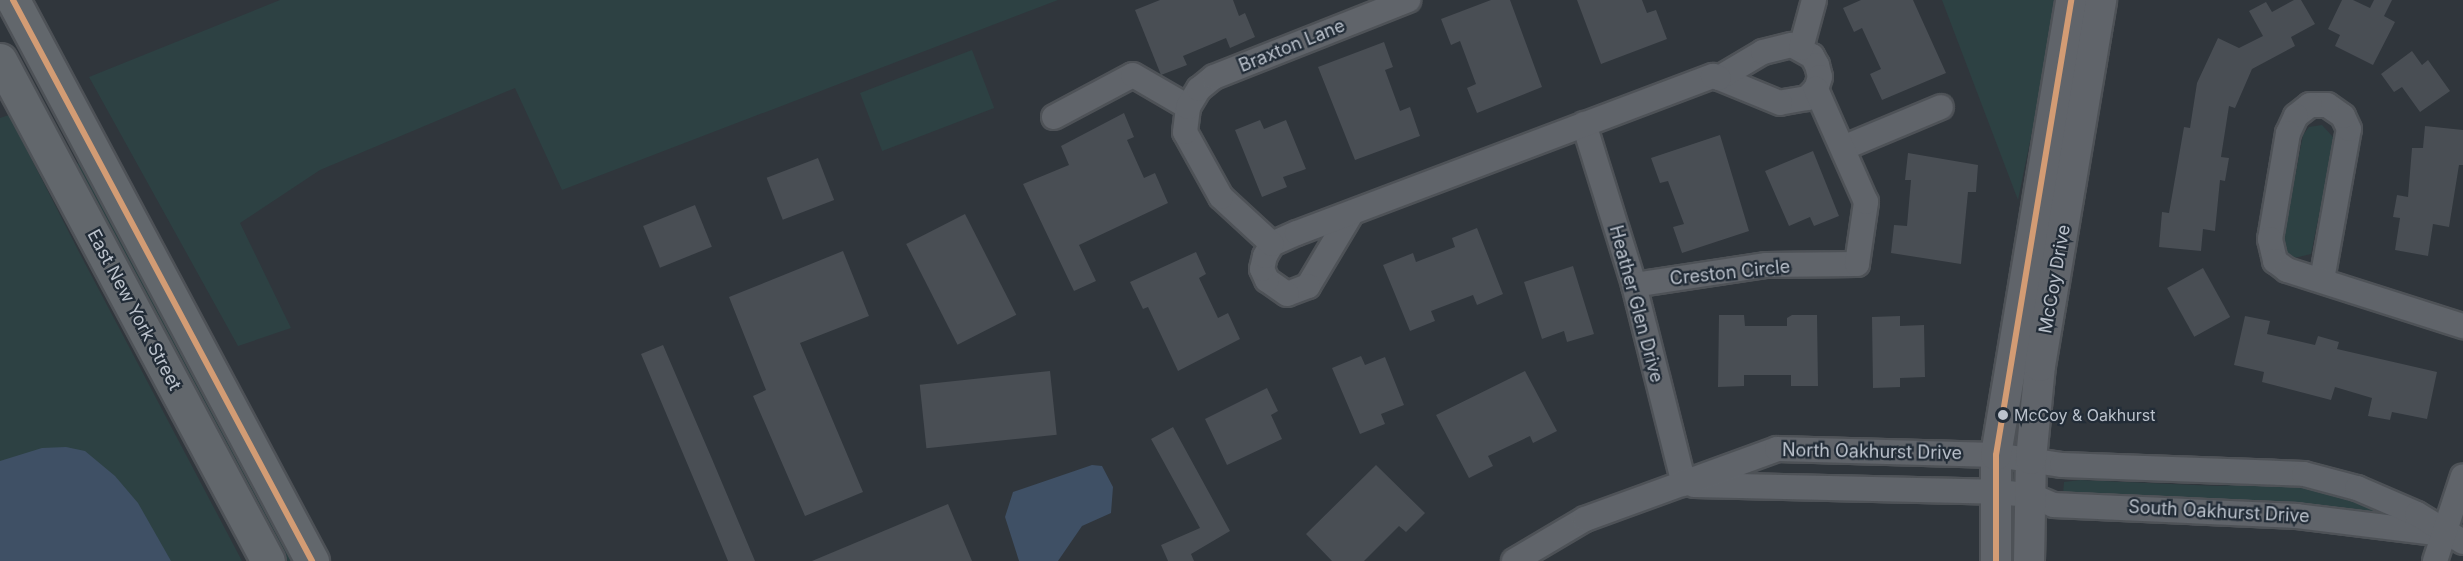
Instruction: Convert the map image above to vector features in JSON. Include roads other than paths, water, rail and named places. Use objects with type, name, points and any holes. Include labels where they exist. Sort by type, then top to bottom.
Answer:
[{"type":"main road","points":[[13,0],[312,561]]},
{"type":"main road","name":"East New York Street","points":[[0,60],[268,561]]},
{"type":"street","name":"Braxton Lane","points":[[1188,107],[1198,88],[1214,77],[1408,0]]},
{"type":"street","points":[[1801,48],[1814,0]]},
{"type":"street","name":"McCoy Drive","points":[[1996,561],[1996,455],[2055,113],[2071,0]]},
{"type":"street","name":"McCoy Drive","points":[[2029,561],[2031,459],[2040,366],[2101,0]]},
{"type":"street","points":[[1351,214],[1317,274],[1299,292],[1287,294],[1267,280],[1262,269],[1272,244],[1713,76],[1779,103],[1793,103],[1816,89],[1820,77],[1817,65],[1801,48],[1779,46],[1763,52],[1719,78]]},
{"type":"street","points":[[1054,117],[1133,75],[1188,107],[1185,132],[1221,197],[1272,244]]},
{"type":"street","name":"Creston Circle","points":[[1634,285],[1766,265],[1857,264],[1866,202],[1816,89]]},
{"type":"street","points":[[2322,280],[2349,129],[2343,116],[2327,105],[2310,105],[2296,116],[2288,133],[2270,238],[2272,255],[2279,266],[2463,326]]},
{"type":"street","points":[[1843,148],[1941,107]]},
{"type":"street","name":"Heather Glen Drive","points":[[1584,124],[1634,285],[1684,484]]},
{"type":"street","name":"North Oakhurst Drive","points":[[1514,561],[1585,519],[1777,449],[1996,455],[2031,459]]},
{"type":"street","points":[[2031,459],[2062,465],[2304,474],[2357,488],[2417,514],[2454,538]]},
{"type":"street","points":[[2435,561],[2454,538],[2463,476]]},
{"type":"street","name":"North Oakhurst Drive","points":[[1684,484],[1996,492]]},
{"type":"street","name":"South Oakhurst Drive","points":[[1996,492],[2030,495],[2053,505],[2297,516],[2454,538]]},
{"type":"water","points":[[66,447],[85,451],[115,476],[138,503],[171,561],[0,561],[0,461],[42,448]]},
{"type":"water","points":[[1092,465],[1102,466],[1113,487],[1111,513],[1082,526],[1058,561],[1019,561],[1005,517],[1013,492]]},
{"type":"place","name":"McCoy & Oakhurst","points":[[2003,415]]}]
